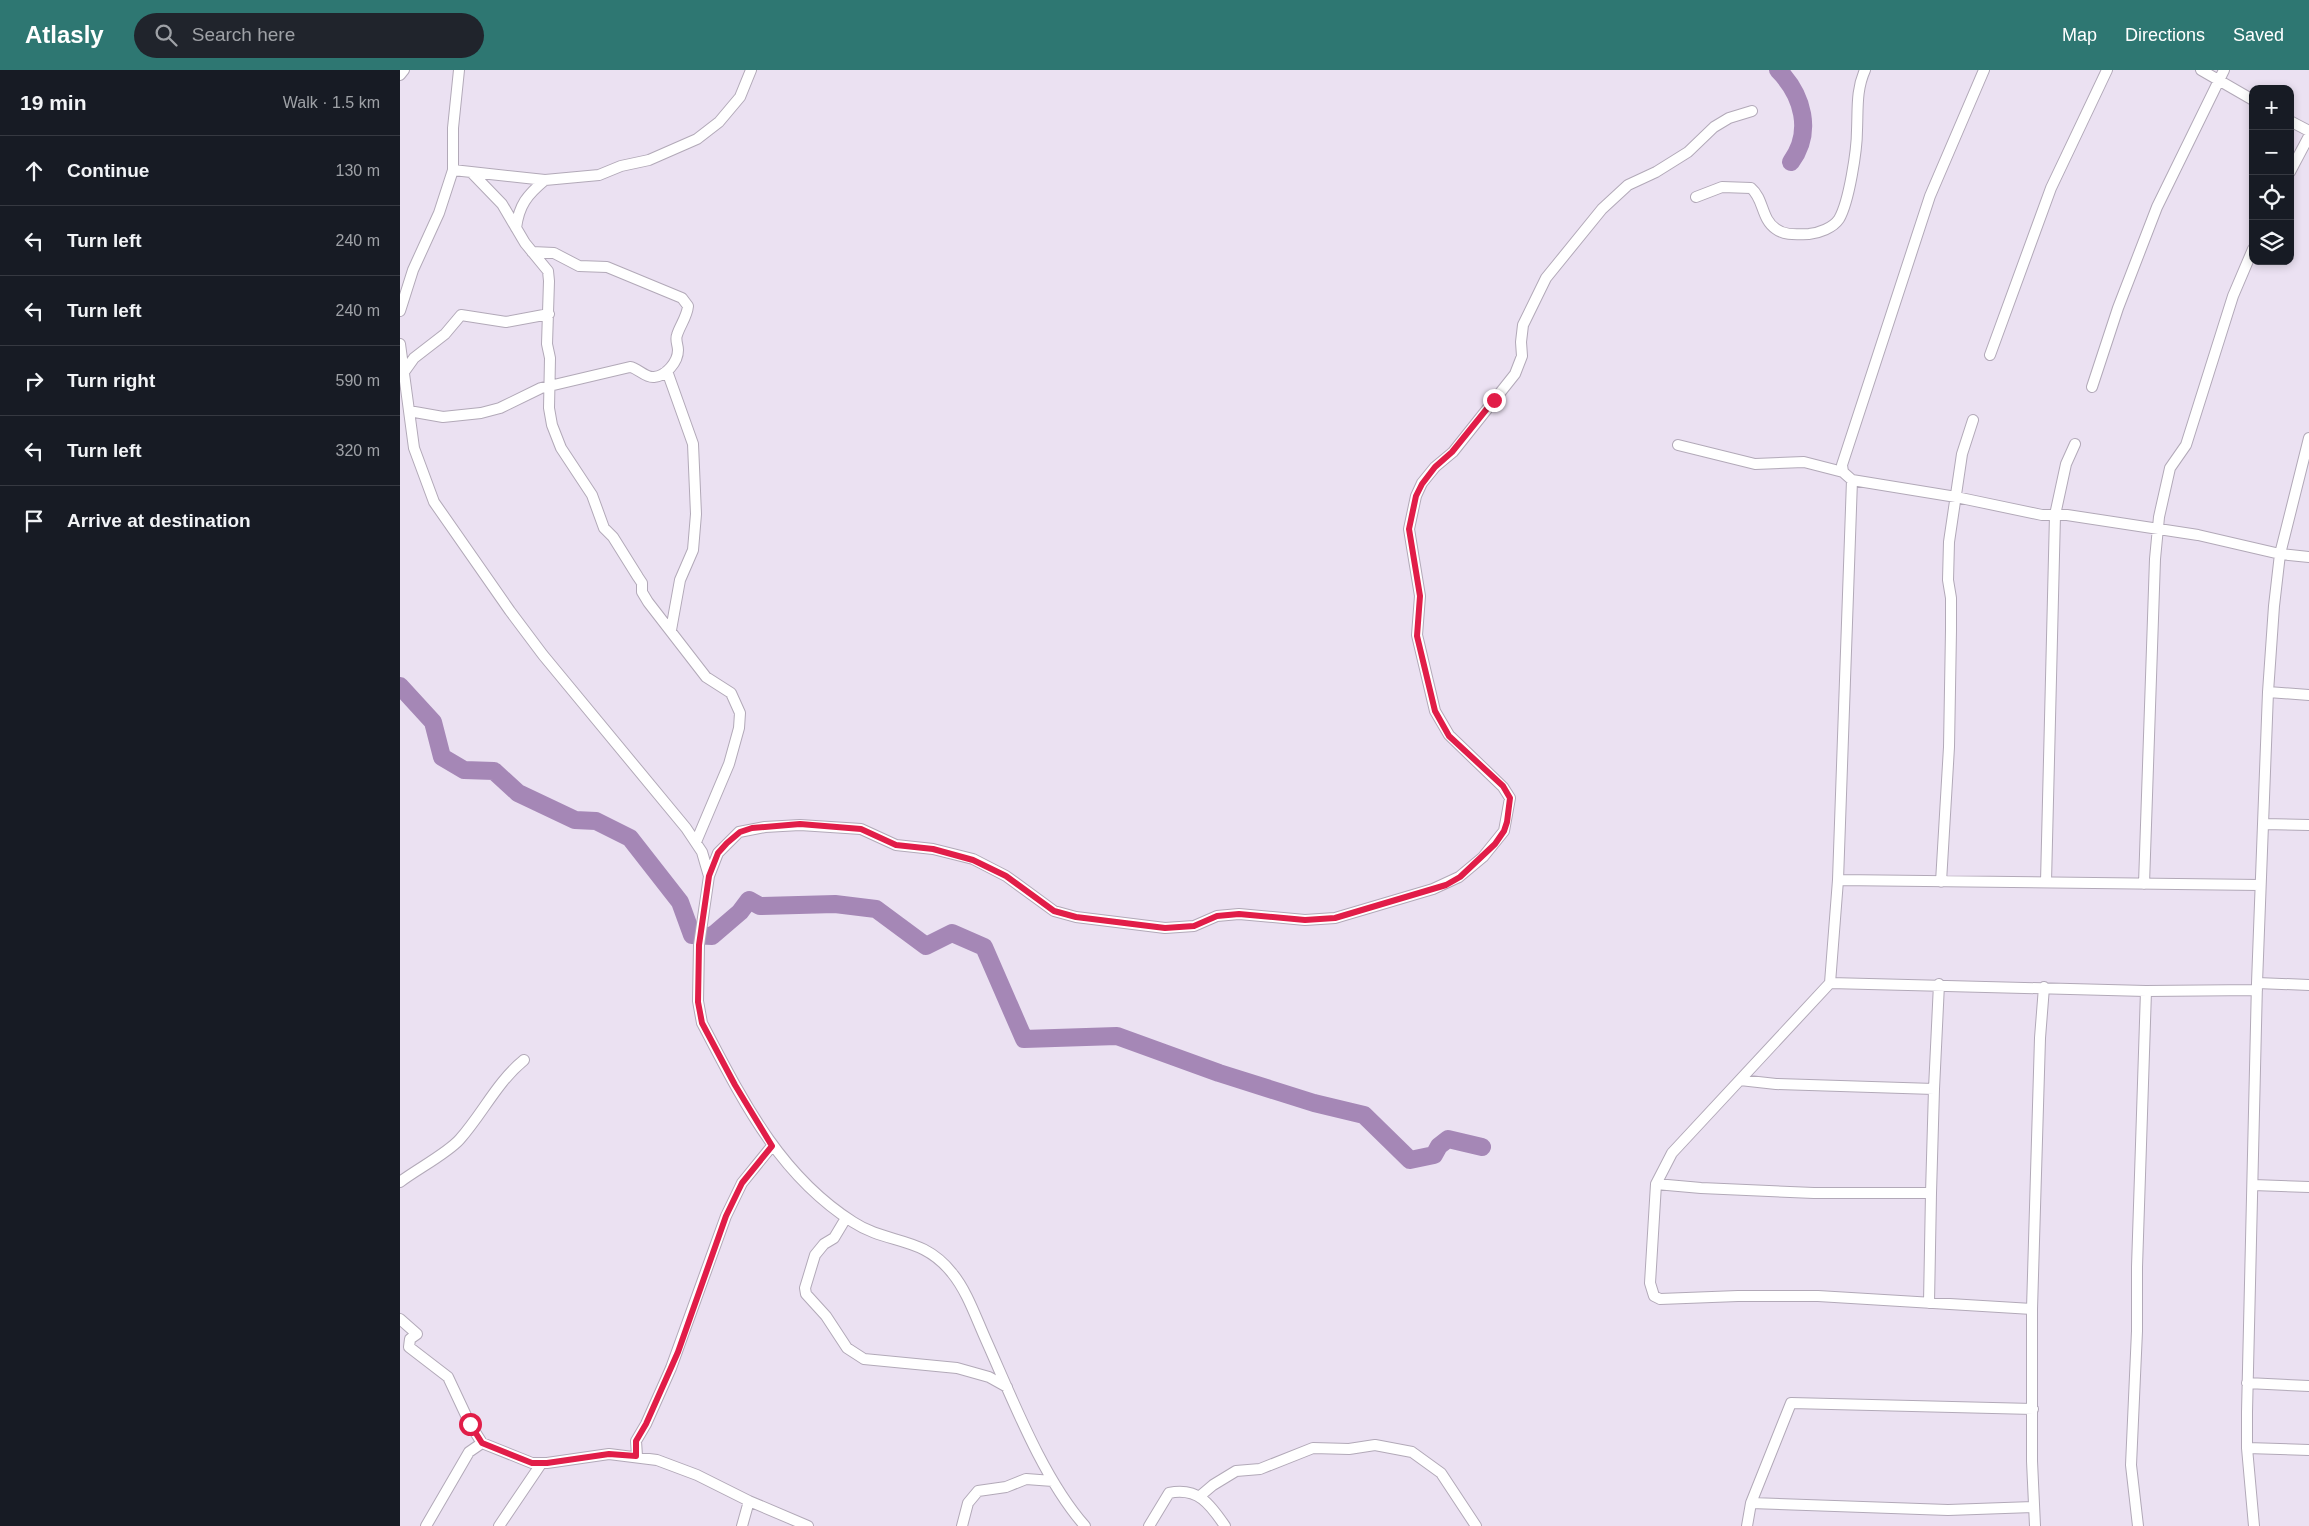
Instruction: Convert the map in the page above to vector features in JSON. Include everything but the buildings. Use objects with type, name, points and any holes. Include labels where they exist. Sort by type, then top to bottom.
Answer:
[{"type":"street","points":[[400,75],[404,70]]},
{"type":"street","points":[[400,311],[413,270],[440,213],[453,170],[453,128],[459,70]]},
{"type":"street","points":[[453,170],[473,174],[545,180],[599,175],[621,166],[649,160],[697,139],[719,122],[740,97],[751,70]]},
{"type":"street","points":[[1696,197],[1722,187],[1751,188],[1758,196],[1770,224],[1783,233],[1814,233],[1834,224],[1839,218],[1847,194],[1856,150],[1858,90],[1865,70]]},
{"type":"street","points":[[1843,472],[1842,465],[1930,196],[1984,70]]},
{"type":"street","points":[[1990,355],[2051,188],[2107,70]]},
{"type":"street","points":[[2201,70],[2249,98]]},
{"type":"street","points":[[2092,387],[2118,308],[2157,208],[2224,70]]},
{"type":"street","points":[[1085,1526],[1054,1481],[1007,1387],[959,1282],[946,1265],[925,1248],[865,1228],[846,1218],[812,1190],[772,1146],[740,1093],[702,1023],[698,1002],[699,945],[709,876],[718,853],[740,832],[759,827],[800,824],[861,829],[896,845],[933,849],[973,860],[1006,876],[1054,911],[1076,917],[1165,928],[1194,926],[1217,916],[1239,914],[1305,920],[1335,918],[1432,890],[1460,877],[1483,857],[1504,831],[1510,798],[1503,786],[1449,736],[1435,711],[1417,636],[1420,596],[1409,529],[1416,496],[1426,478],[1452,452],[1515,374],[1522,356],[1520,342],[1522,325],[1546,278],[1602,210],[1628,186],[1656,172],[1688,152],[1714,127],[1729,118],[1752,112]]},
{"type":"street","points":[[2294,123],[2309,131]]},
{"type":"street","points":[[2294,164],[2309,136]]},
{"type":"street","points":[[473,174],[502,204],[532,252],[548,271],[549,314],[547,344],[550,358],[549,408],[552,425],[561,448],[592,495],[604,528],[613,536],[638,577],[642,584],[642,592],[648,602],[706,677],[731,693],[740,713],[739,728],[729,764],[696,842]]},
{"type":"street","points":[[516,228],[519,210],[532,191],[545,180]]},
{"type":"street","points":[[409,412],[443,417],[481,413],[500,408],[541,388],[630,367],[653,377],[667,371],[677,356],[677,334],[688,311],[688,306],[682,298],[607,267],[580,266],[554,253],[532,252]]},
{"type":"street","points":[[2144,884],[2157,530],[2170,468],[2186,445],[2233,296],[2249,259]]},
{"type":"street","points":[[404,372],[414,358],[445,334],[461,315],[506,322],[549,314]]},
{"type":"street","points":[[400,344],[404,372],[403,385],[414,448],[434,502],[537,648],[696,842],[707,863],[709,876]]},
{"type":"street","points":[[667,371],[693,444],[696,514],[693,550],[680,580],[671,630]]},
{"type":"street","points":[[1941,882],[1949,737],[1951,630],[1948,558],[1962,454],[1973,420]]},
{"type":"street","points":[[2254,1526],[2247,1448],[2247,1383],[2260,885],[2268,692],[2280,554],[2309,438]]},
{"type":"street","points":[[2046,882],[2055,515],[2066,464],[2075,444]]},
{"type":"street","points":[[1678,445],[1755,464],[1804,462],[1843,472],[1852,480],[1956,497],[2042,515],[2067,515],[2198,536],[2280,554],[2309,557]]},
{"type":"street","points":[[1852,480],[1838,880],[1830,983],[1672,1153],[1656,1184],[1650,1283],[1654,1296],[1660,1299],[1738,1296],[1818,1296],[2032,1309]]},
{"type":"street","points":[[2268,692],[2309,695]]},
{"type":"street","points":[[2263,824],[2309,825]]},
{"type":"street","points":[[1838,880],[2260,885]]},
{"type":"street","points":[[1830,983],[1939,984],[2146,991],[2309,985]]},
{"type":"street","points":[[1929,1303],[1934,1089],[1939,984]]},
{"type":"street","points":[[2035,1526],[2033,1508],[2032,1309],[2040,1038],[2044,987]]},
{"type":"street","points":[[2138,1526],[2131,1464],[2137,1331],[2137,1267],[2146,991]]},
{"type":"street","points":[[400,1182],[456,1144],[487,1105],[501,1081],[524,1060]]},
{"type":"street","points":[[1740,1080],[1776,1084],[1934,1089]]},
{"type":"street","points":[[636,1456],[636,1441],[646,1424],[674,1360],[726,1216],[742,1183],[772,1146]]},
{"type":"street","points":[[1656,1184],[1701,1188],[1814,1192],[1932,1193]]},
{"type":"street","points":[[2253,1185],[2309,1187]]},
{"type":"street","points":[[846,1218],[834,1238],[824,1244],[815,1255],[805,1288],[808,1297],[826,1316],[847,1348],[864,1359],[957,1368],[989,1377],[1007,1387]]},
{"type":"street","points":[[400,1319],[418,1334],[410,1339],[409,1347],[448,1377],[465,1416],[482,1443],[525,1461],[540,1464],[609,1454],[657,1460],[697,1475],[749,1501],[808,1526]]},
{"type":"street","points":[[2247,1383],[2309,1386]]},
{"type":"street","points":[[1747,1526],[1751,1503],[1790,1402],[2033,1408]]},
{"type":"street","points":[[426,1526],[469,1452],[482,1443]]},
{"type":"street","points":[[1200,1496],[1212,1485],[1236,1471],[1260,1469],[1313,1448],[1349,1448],[1375,1445],[1412,1452],[1441,1472],[1476,1526]]},
{"type":"street","points":[[2247,1448],[2309,1450]]},
{"type":"street","points":[[499,1526],[540,1464]]},
{"type":"street","points":[[962,1526],[968,1503],[978,1492],[984,1489],[1006,1487],[1033,1478],[1054,1481]]},
{"type":"street","points":[[1149,1526],[1169,1493],[1186,1492],[1200,1496],[1225,1526]]},
{"type":"street","points":[[742,1526],[749,1501]]},
{"type":"street","points":[[1751,1503],[1948,1510],[2033,1508]]},
{"type":"waterway","points":[[1778,70],[1794,91],[1802,114],[1802,138],[1791,162]]},
{"type":"waterway","points":[[400,686],[433,722],[442,757],[464,770],[494,771],[518,793],[575,820],[596,821],[630,838],[680,902],[692,935],[712,936],[740,912],[749,900],[760,906],[835,904],[876,909],[926,946],[952,933],[984,947],[1024,1039],[1117,1036],[1219,1073],[1314,1103],[1364,1115],[1410,1160],[1434,1155],[1439,1146],[1448,1139],[1482,1147]]},
{"type":"route","points":[[470,1424],[482,1443],[532,1463],[540,1464],[581,1456],[616,1453],[636,1456],[636,1441],[646,1424],[678,1352],[714,1245],[726,1216],[742,1183],[772,1146],[735,1085],[702,1023],[699,1012],[699,945],[709,876],[718,853],[740,832],[752,828],[800,824],[861,829],[896,845],[933,849],[973,860],[990,867],[1006,876],[1054,911],[1076,917],[1165,928],[1194,926],[1217,916],[1239,914],[1305,920],[1335,918],[1446,885],[1460,877],[1483,857],[1504,831],[1510,798],[1503,786],[1449,736],[1435,711],[1417,636],[1420,596],[1409,529],[1411,512],[1422,484],[1435,467],[1452,452],[1494,400]]}]
